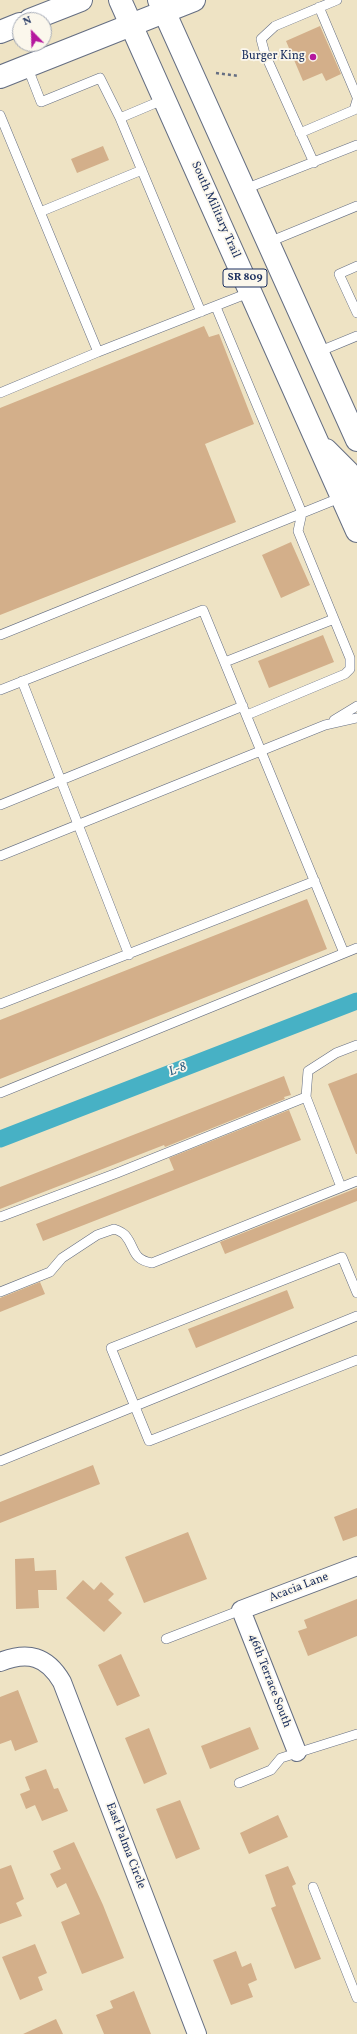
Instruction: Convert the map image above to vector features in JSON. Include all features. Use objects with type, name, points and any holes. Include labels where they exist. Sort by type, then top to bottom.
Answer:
[{"type":"main road","points":[[50,12],[81,0]]},
{"type":"main road","name":"South Military Trail","points":[[120,0],[317,440],[348,472],[350,495]]},
{"type":"main road","points":[[0,77],[131,25],[162,6],[194,0]]},
{"type":"main road","name":"SR 809","points":[[162,6],[357,440]]},
{"type":"main road","points":[[0,32],[12,27]]},
{"type":"main road","points":[[350,495],[357,531]]},
{"type":"street","name":"Acacia Lane","points":[[241,1610],[357,1566]]},
{"type":"street","name":"46th Terrace South","points":[[241,1610],[297,1752]]},
{"type":"street","name":"East Palma Circle","points":[[0,1662],[23,1656],[35,1657],[47,1663],[56,1671],[62,1682],[197,2034]]},
{"type":"lane","points":[[314,163],[265,54],[261,40],[275,26],[337,0]]},
{"type":"lane","points":[[319,7],[357,97]]},
{"type":"lane","points":[[27,66],[41,102],[100,78],[120,118],[201,312]]},
{"type":"lane","points":[[120,118],[165,99]]},
{"type":"lane","points":[[300,133],[354,110],[357,100]]},
{"type":"lane","points":[[0,115],[98,352]]},
{"type":"lane","points":[[245,189],[357,145]]},
{"type":"lane","points":[[40,212],[142,170]]},
{"type":"lane","points":[[269,242],[357,206]]},
{"type":"lane","points":[[357,266],[339,274],[357,313]]},
{"type":"lane","points":[[0,393],[98,352],[251,292]]},
{"type":"lane","points":[[0,805],[245,710],[345,674],[350,669],[350,658],[298,530],[302,514],[216,307]]},
{"type":"lane","points":[[318,352],[357,336]]},
{"type":"lane","points":[[0,635],[350,495]]},
{"type":"lane","points":[[0,690],[203,610],[344,953]]},
{"type":"lane","points":[[225,662],[334,619]]},
{"type":"lane","points":[[22,681],[129,954]]},
{"type":"lane","points":[[326,725],[357,706]]},
{"type":"lane","points":[[0,856],[326,725],[357,718]]},
{"type":"lane","points":[[0,1004],[315,881]]},
{"type":"lane","points":[[0,1093],[357,948]]},
{"type":"lane","points":[[341,1188],[306,1097],[308,1071],[336,1053],[357,1045]]},
{"type":"lane","points":[[0,1217],[117,1173],[306,1097]]},
{"type":"lane","points":[[0,1292],[50,1272],[62,1258],[97,1235],[114,1229],[124,1234],[135,1253],[142,1261],[152,1263],[357,1181]]},
{"type":"lane","points":[[357,1293],[342,1257],[111,1348],[149,1441],[357,1360]]},
{"type":"lane","points":[[0,1461],[357,1316]]},
{"type":"lane","points":[[166,1639],[241,1610]]},
{"type":"lane","points":[[239,1783],[271,1770],[281,1758],[357,1734]]},
{"type":"lane","points":[[313,1888],[357,1998]]},
{"type":"path","points":[[216,73],[239,76]]},
{"type":"building","name":"Burger King","points":[[320,26],[341,74],[326,81],[322,73],[303,81],[286,41]]},
{"type":"building","points":[[103,146],[109,160],[77,173],[71,159]]},
{"type":"building","points":[[204,326],[209,337],[219,334],[254,424],[205,444],[236,522],[0,615],[0,408]]},
{"type":"building","points":[[291,542],[310,585],[281,598],[262,555]]},
{"type":"building","points":[[323,635],[334,662],[269,688],[258,661]]},
{"type":"building","points":[[307,899],[327,949],[0,1079],[0,1020]]},
{"type":"building","points":[[357,1073],[357,1154],[356,1154],[328,1084]]},
{"type":"building","points":[[284,1076],[291,1095],[284,1097],[285,1099],[165,1147],[164,1145],[0,1209],[0,1187]]},
{"type":"building","points":[[289,1110],[301,1140],[43,1241],[36,1224],[174,1170],[169,1158]]},
{"type":"building","points":[[357,1188],[357,1201],[225,1254],[220,1242]]},
{"type":"building","points":[[40,1282],[45,1294],[0,1312],[0,1298]]},
{"type":"building","points":[[287,1290],[294,1308],[196,1348],[188,1329]]},
{"type":"building","points":[[93,1465],[100,1484],[0,1523],[0,1502]]},
{"type":"building","points":[[357,1508],[357,1536],[343,1541],[334,1517]]},
{"type":"building","points":[[188,1532],[207,1579],[144,1603],[125,1557]]},
{"type":"building","points":[[34,1558],[35,1571],[56,1570],[57,1590],[38,1590],[39,1608],[16,1609],[15,1559]]},
{"type":"building","points":[[83,1580],[94,1590],[101,1582],[114,1594],[108,1600],[122,1613],[104,1632],[66,1598]]},
{"type":"building","points":[[357,1599],[357,1636],[308,1656],[298,1631],[307,1628],[304,1620]]},
{"type":"building","points":[[121,1654],[140,1696],[117,1706],[98,1665]]},
{"type":"building","points":[[18,1690],[38,1742],[15,1751],[11,1740],[0,1744],[0,1697]]},
{"type":"building","points":[[250,1727],[259,1749],[210,1769],[201,1746]]},
{"type":"building","points":[[149,1728],[167,1774],[144,1784],[125,1738]]},
{"type":"building","points":[[46,1769],[54,1789],[58,1788],[68,1811],[42,1821],[35,1805],[26,1809],[20,1794],[30,1790],[25,1777]]},
{"type":"building","points":[[180,1800],[200,1849],[176,1859],[156,1809]]},
{"type":"building","points":[[278,1815],[288,1837],[249,1854],[240,1833]]},
{"type":"building","points":[[74,1842],[103,1905],[124,1958],[82,1974],[61,1922],[80,1914],[66,1883],[57,1888],[50,1874],[61,1869],[53,1851]]},
{"type":"building","points":[[11,1865],[24,1899],[16,1903],[22,1916],[0,1924],[0,1869]]},
{"type":"building","points":[[288,1866],[296,1884],[292,1886],[321,1959],[295,1969],[271,1908],[276,1906],[265,1875]]},
{"type":"building","points":[[35,1944],[47,1973],[38,1977],[43,1990],[20,2000],[2,1957]]},
{"type":"building","points":[[236,1951],[242,1967],[251,1963],[257,1980],[248,1984],[253,1997],[231,2005],[213,1960]]},
{"type":"building","points":[[134,1991],[151,2034],[104,2034],[96,2015],[113,2008],[110,2001]]},
{"type":"building","points":[[56,2019],[63,2034],[23,2034]]},
{"type":"waterway","name":"L-8","points":[[0,1139],[357,1001]]},
{"type":"place","name":"Burger King","points":[[313,57]]}]
